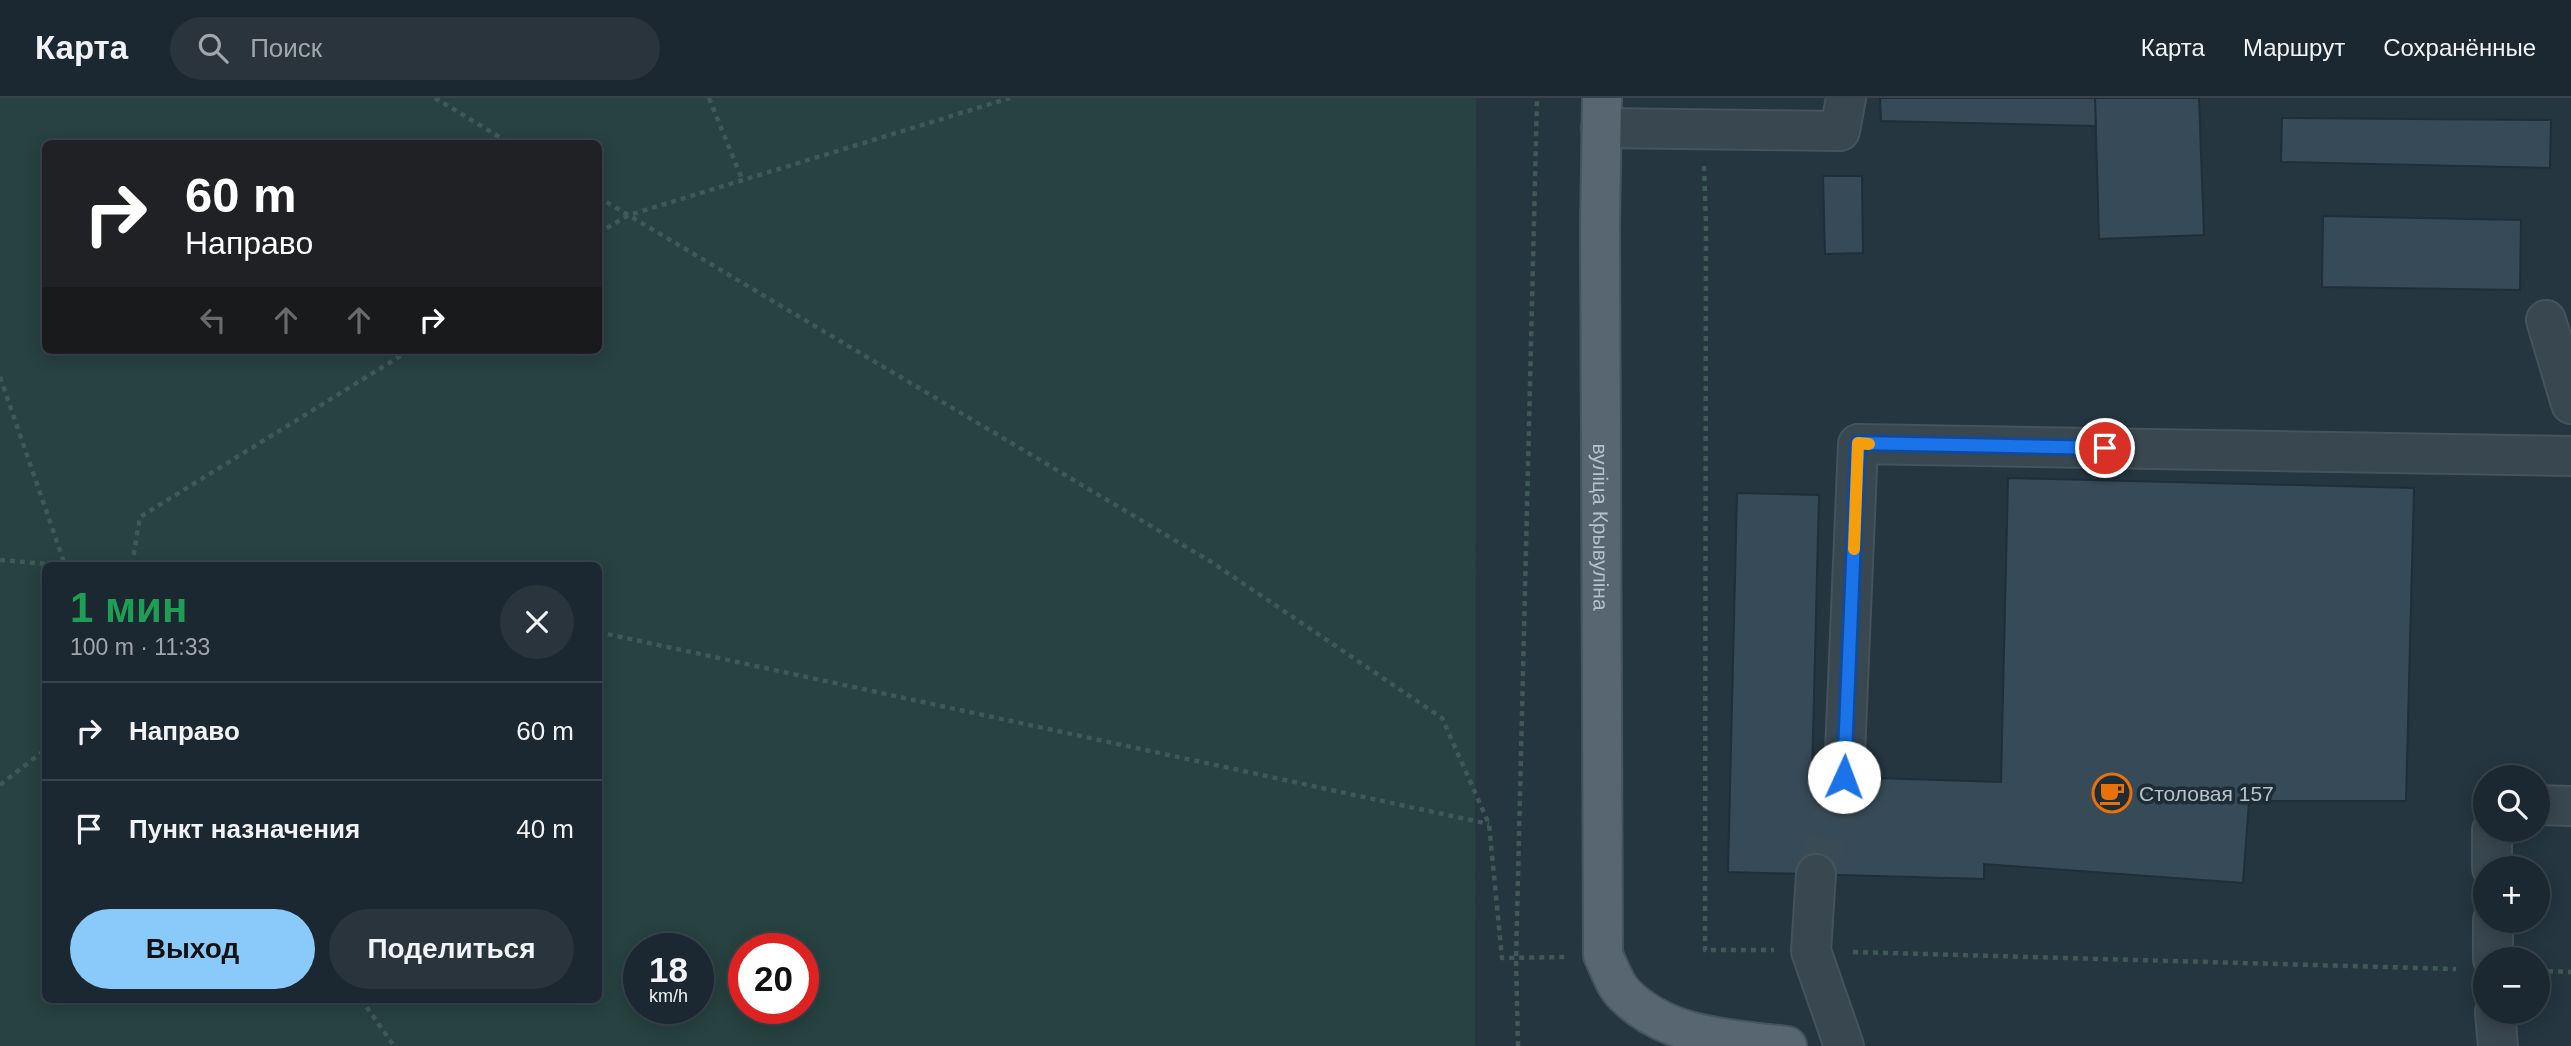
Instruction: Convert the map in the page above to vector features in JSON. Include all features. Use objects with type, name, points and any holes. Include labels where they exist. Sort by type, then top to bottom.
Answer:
[{"type":"main road","name":"вуліца Крывуліна","points":[[1602,113],[1600,226],[1603,955]]},
{"type":"main road","points":[[1603,955],[1622,992],[1654,1018],[1702,1036],[1787,1046]]},
{"type":"lane","points":[[1602,113],[1703,129],[1840,131],[1846,98]]},
{"type":"lane","points":[[2546,320],[2571,404]]},
{"type":"lane","points":[[1844,777],[1858,443],[2571,456]]},
{"type":"lane","points":[[2550,805],[2571,806]]},
{"type":"lane","points":[[1816,874],[1811,951],[1844,1046]]},
{"type":"lane","points":[[2497,1024],[2498,1046]]},
{"type":"path","points":[[435,98],[504,140]]},
{"type":"path","points":[[709,98],[742,179]]},
{"type":"path","points":[[602,231],[629,215],[1010,98]]},
{"type":"path","points":[[1518,1046],[1517,959],[1537,98]]},
{"type":"path","points":[[1703,129],[1706,224],[1705,950],[2473,964]]},
{"type":"path","points":[[602,199],[1213,563],[1442,718],[1489,824],[1502,958],[1603,955]]},
{"type":"path","points":[[132,562],[140,517],[404,354]]},
{"type":"path","points":[[0,377],[64,562]]},
{"type":"path","points":[[0,560],[42,564]]},
{"type":"path","points":[[602,633],[1489,824]]},
{"type":"path","points":[[0,785],[42,752]]},
{"type":"path","points":[[2550,971],[2571,971]]},
{"type":"path","points":[[364,1003],[394,1046]]},
{"type":"green space","points":[[0,98],[1476,98],[1475,1046],[0,1046]]},
{"type":"building","points":[[1880,98],[2095,98],[2096,126],[1881,121]]},
{"type":"building","points":[[2095,98],[2199,98],[2204,235],[2099,239]]},
{"type":"building","points":[[2282,118],[2551,120],[2550,168],[2281,162]]},
{"type":"building","points":[[1823,176],[1862,176],[1863,253],[1825,254]]},
{"type":"building","points":[[2323,216],[2521,220],[2520,290],[2322,287]]},
{"type":"building","points":[[2008,478],[2414,488],[2406,801],[2249,801],[2243,883],[1984,864],[1984,879],[1728,872],[1737,493],[1819,495],[1812,776],[2001,782]]},
{"type":"tunnel","points":[[1816,874],[1844,777]]},
{"type":"slow traffic","points":[[1854,549],[1858,443],[1869,444]]},
{"type":"place","name":"Столовая 157","points":[[2112,793]]},
{"type":"route","points":[[1844,777],[1858,443],[2105,448]]}]
